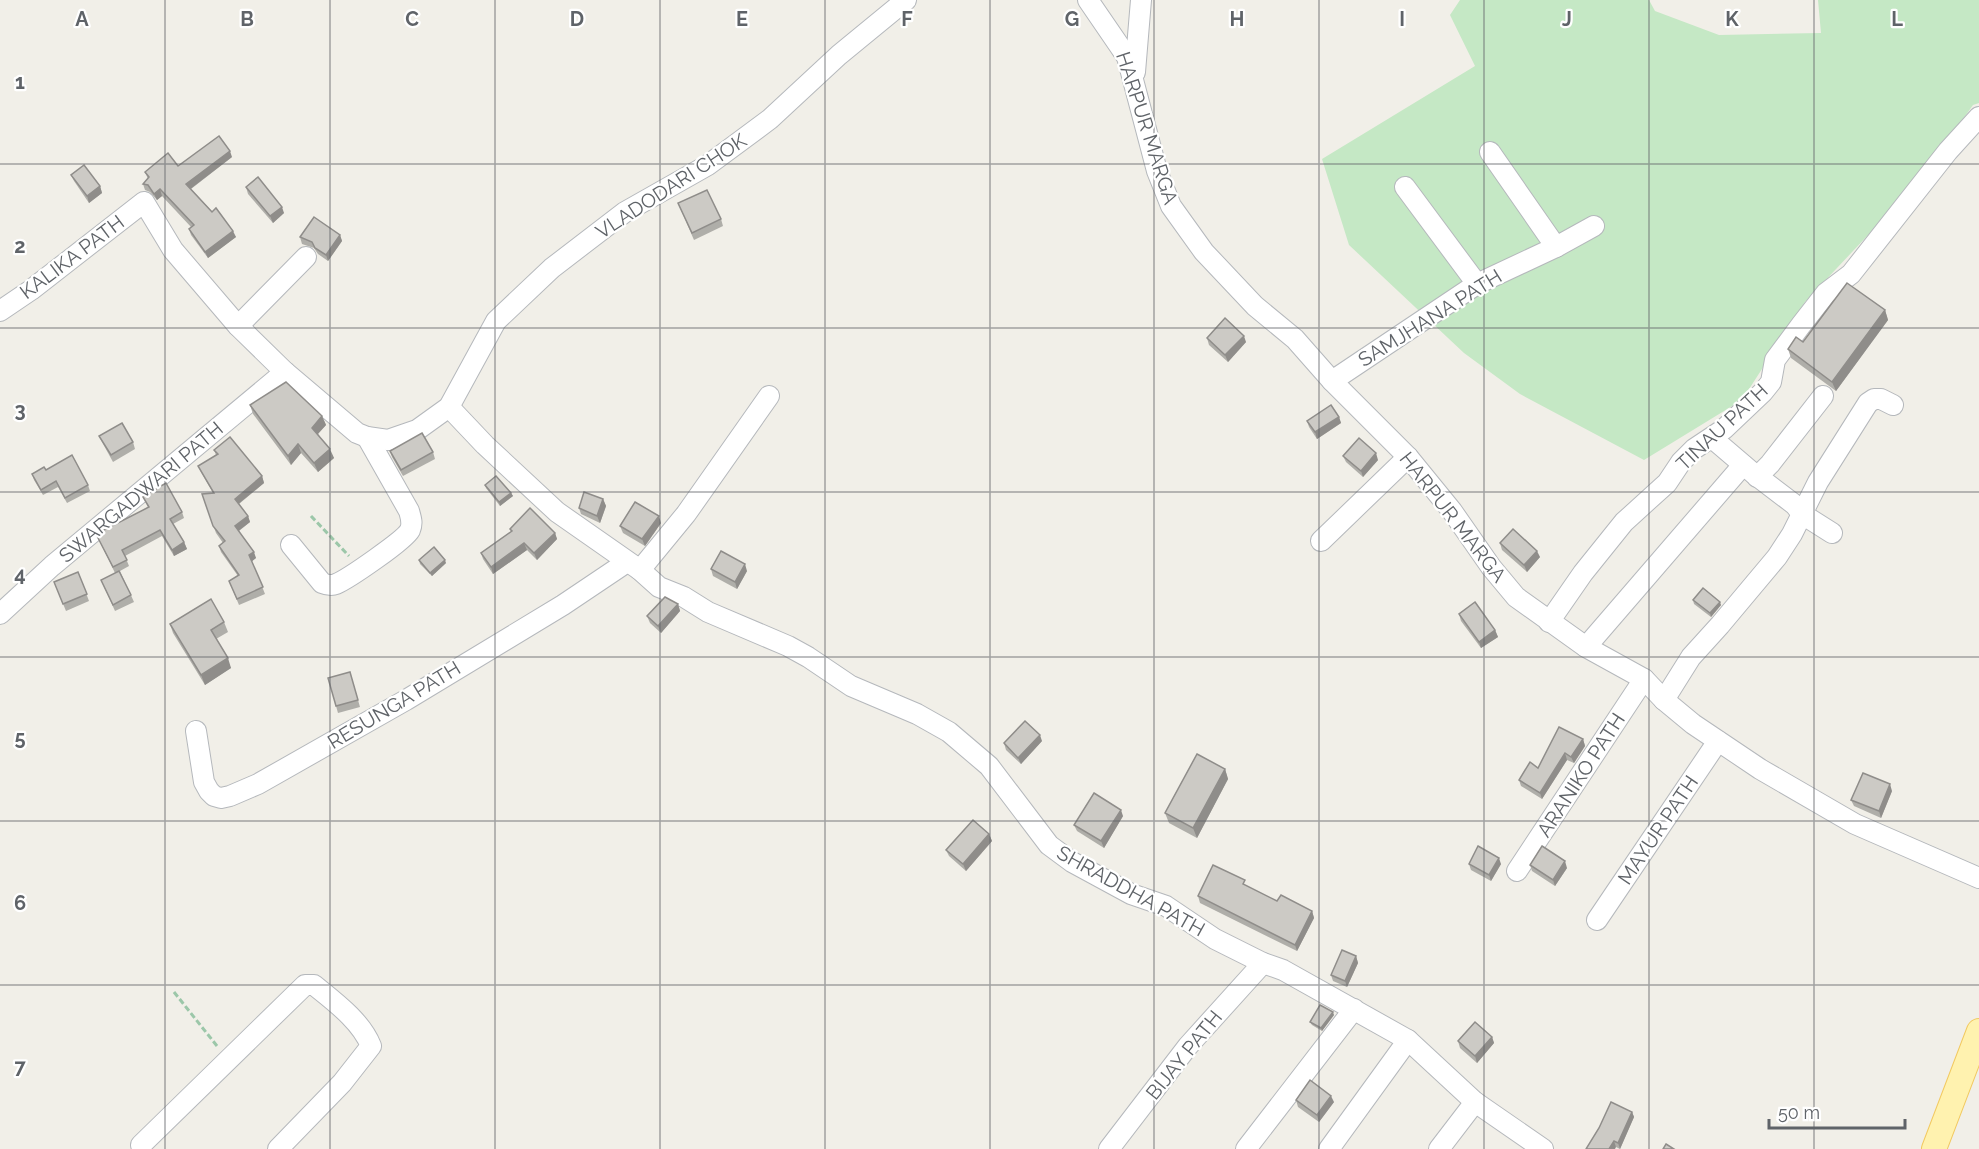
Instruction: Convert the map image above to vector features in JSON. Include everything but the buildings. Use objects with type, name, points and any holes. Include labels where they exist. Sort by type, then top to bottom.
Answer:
[{"type":"main road","points":[[1934,1149],[1979,1030]]},
{"type":"street","name":"VLADODARI CHOK","points":[[367,437],[388,440],[417,430],[449,407],[496,321],[552,268],[625,212],[708,165],[770,119],[839,55],[906,0]]},
{"type":"street","name":"HARPUR MARGA","points":[[1088,0],[1127,57],[1158,171],[1171,206],[1204,252],[1255,306],[1295,339],[1332,381],[1408,457],[1452,511],[1491,567],[1516,597],[1586,647],[1644,679],[1664,700],[1693,724],[1760,769],[1855,824],[1979,878]]},
{"type":"street","points":[[1135,83],[1141,0]]},
{"type":"street","name":"TINAU PATH","points":[[1549,622],[1583,573],[1624,522],[1667,483],[1681,462],[1694,449],[1712,438],[1763,392],[1771,382],[1775,360],[1826,293],[1851,274],[1948,151],[1979,117]]},
{"type":"street","points":[[1490,152],[1556,247]]},
{"type":"street","points":[[1405,187],[1477,284]]},
{"type":"street","name":"KALIKA PATH","points":[[0,311],[32,290],[144,202],[173,250],[238,326]]},
{"type":"street","name":"SAMJHANA PATH","points":[[1332,381],[1477,284],[1556,247],[1594,226]]},
{"type":"street","points":[[291,545],[322,583],[329,585],[338,583],[403,538],[410,531],[412,520],[367,437],[357,433],[285,372],[238,326],[306,257]]},
{"type":"street","name":"SWARGADWARI PATH","points":[[0,615],[52,566],[285,372]]},
{"type":"street","points":[[633,566],[686,514],[769,396]]},
{"type":"street","points":[[1586,647],[1750,471],[1770,464],[1823,396]]},
{"type":"street","points":[[1664,700],[1691,657],[1777,556],[1818,482],[1868,403],[1874,399],[1881,399],[1893,405]]},
{"type":"street","name":"SHRADDHA PATH","points":[[449,407],[485,445],[557,512],[659,587],[684,597],[708,612],[788,646],[851,686],[917,714],[949,732],[989,766],[1050,845],[1072,862],[1131,894],[1166,906],[1215,939],[1263,963],[1283,970],[1408,1040],[1475,1102],[1543,1149]]},
{"type":"street","points":[[1712,438],[1802,514],[1832,533]]},
{"type":"street","points":[[1321,541],[1408,457]]},
{"type":"street","name":"RESUNGA PATH","points":[[196,731],[204,782],[214,796],[221,798],[230,796],[258,784],[406,700],[563,605],[633,566]]},
{"type":"street","name":"ARANIKO PATH","points":[[1517,871],[1644,679]]},
{"type":"street","name":"MAYUR PATH","points":[[1597,920],[1718,741]]},
{"type":"street","name":"BIJAY PATH","points":[[1109,1149],[1188,1046],[1263,963]]},
{"type":"street","points":[[141,1145],[305,985],[310,984],[338,1005],[366,1034],[371,1046],[342,1083],[278,1149]]},
{"type":"street","points":[[1246,1149],[1353,1009]]},
{"type":"street","points":[[1329,1149],[1408,1040]]},
{"type":"street","points":[[1438,1149],[1475,1102]]},
{"type":"path","points":[[310,516],[361,568]]},
{"type":"path","points":[[174,992],[228,1059]]},
{"type":"green space","points":[[1460,0],[1649,0],[1655,11],[1719,35],[1821,33],[1818,0],[1979,0],[1979,103],[1973,105],[1951,136],[1885,217],[1805,302],[1742,400],[1644,460],[1520,394],[1464,353],[1349,245],[1322,159],[1475,66],[1450,15]]}]
